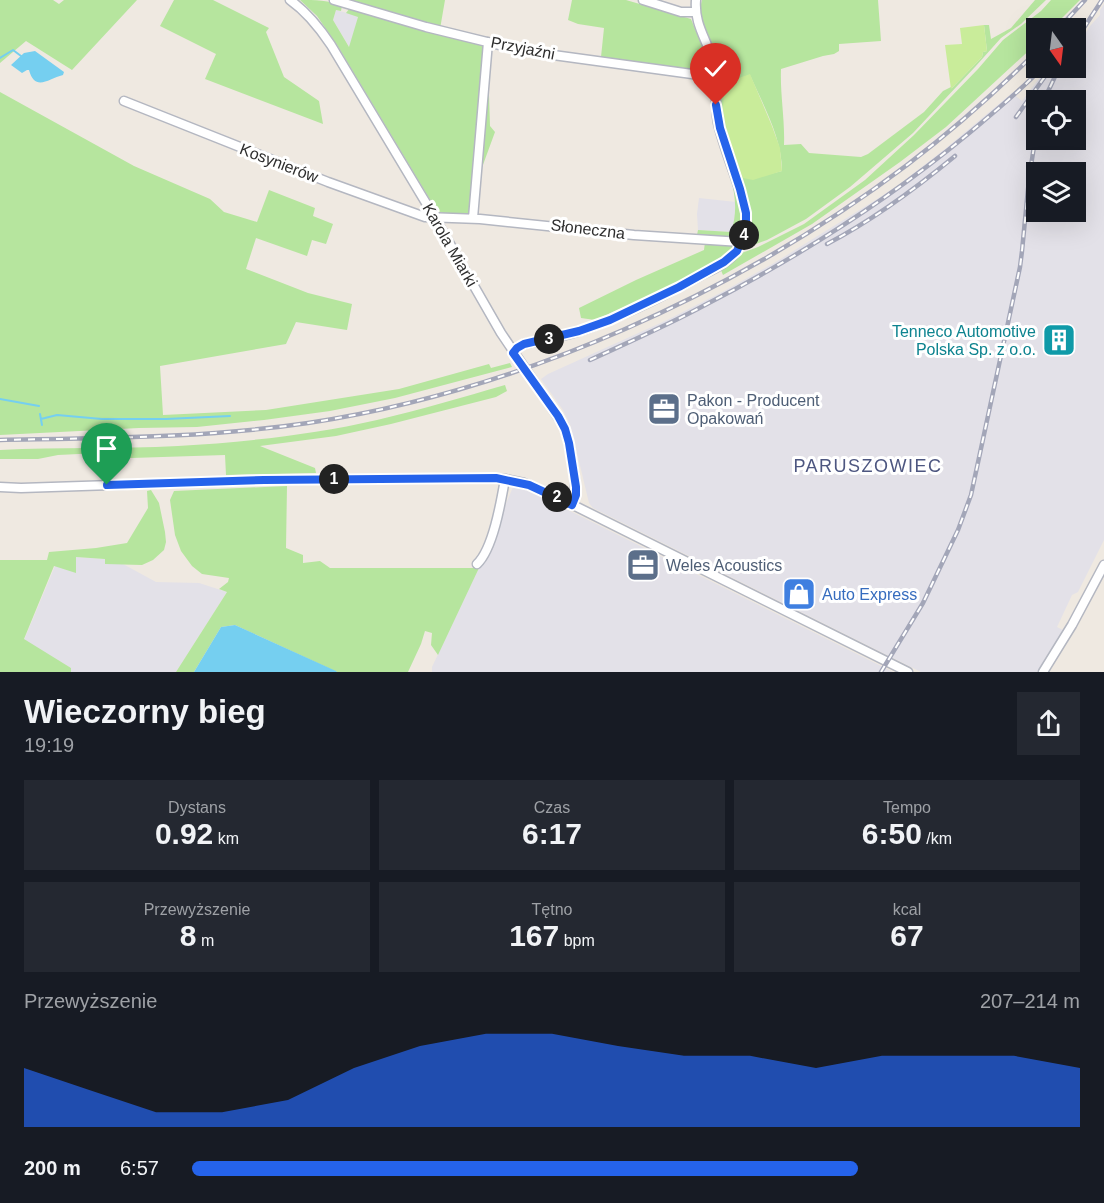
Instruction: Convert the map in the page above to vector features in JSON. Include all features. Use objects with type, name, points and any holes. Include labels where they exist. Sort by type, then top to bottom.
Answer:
[{"type":"street","name":"Karola Miarki","points":[[290,0],[313,20],[331,45],[513,353],[558,416],[569,443],[576,487],[572,505]]},
{"type":"street","name":"Przyjaźni","points":[[334,0],[426,27],[539,53],[715,78]]},
{"type":"street","points":[[643,0],[681,12],[695,12]]},
{"type":"street","points":[[513,353],[524,344],[586,329],[679,287],[732,257],[740,244],[746,213],[718,121],[715,78],[710,52],[697,21],[696,0]]},
{"type":"street","points":[[473,218],[488,42]]},
{"type":"street","name":"Kosynierów","points":[[124,101],[328,182],[425,217],[435,218]]},
{"type":"street","name":"Słoneczna","points":[[435,218],[473,218],[740,244]]},
{"type":"street","points":[[477,564],[483,558],[498,516],[505,479]]},
{"type":"street","points":[[0,488],[295,480],[505,479],[534,487],[572,505],[908,672]]},
{"type":"street","points":[[1042,672],[1072,625],[1104,565]]},
{"type":"shaded area","name":"Tenneco Automotive Polska Sp. z o.o.","points":[[1104,4],[1104,540],[1078,592],[1072,595],[1057,627],[1063,630],[1037,672],[921,672],[593,508],[589,503],[570,424],[541,379],[667,320],[774,263],[897,186],[1012,93],[1022,101],[1026,96],[1026,150],[1086,150],[1086,90],[1030,90],[1039,78],[1086,78],[1086,32],[1100,15]]},
{"type":"shaded area","points":[[336,10],[358,16],[350,48],[333,20]]},
{"type":"shaded area","points":[[699,198],[736,202],[735,220],[731,232],[698,230]]},
{"type":"shaded area","points":[[513,487],[529,491],[893,672],[432,672],[432,667],[479,568]]},
{"type":"shaded area","points":[[76,557],[106,559],[105,564],[123,564],[156,582],[199,583],[227,592],[176,672],[71,672],[71,668],[24,640],[55,566]]},
{"type":"green space","points":[[0,0],[53,0],[59,4],[64,0],[137,0],[72,70],[26,41],[0,63]]},
{"type":"green space","points":[[174,0],[213,0],[269,28],[266,32],[284,77],[319,101],[323,124],[205,79],[216,54],[160,26]]},
{"type":"green space","points":[[300,0],[327,1],[342,6],[341,11],[336,10],[333,20],[349,47],[358,17],[346,13],[349,9],[484,45],[482,93],[489,95],[490,126],[495,132],[480,173],[477,216],[449,215],[435,208],[337,45],[317,16]]},
{"type":"green space","points":[[342,0],[445,0],[440,29]]},
{"type":"green space","points":[[572,0],[626,0],[691,19],[708,61],[709,71],[601,57],[604,28],[568,20]]},
{"type":"green space","points":[[702,0],[878,0],[881,41],[839,44],[839,51],[834,54],[781,69],[784,145],[801,144],[809,153],[861,157],[924,112],[943,91],[952,88],[982,57],[983,52],[987,51],[984,25],[989,25],[991,39],[1011,28],[1035,0],[1046,0],[1021,24],[1001,38],[913,133],[850,187],[806,219],[756,244],[746,244],[748,233],[699,12]],"holes":[[[750,75],[779,146],[782,171],[770,174]]]},
{"type":"green space","points":[[1051,0],[1080,0],[1062,18],[1032,18]]},
{"type":"green space","points":[[1026,22],[1026,53],[946,127],[812,224],[723,275],[720,268],[739,254],[804,224],[865,180],[914,135],[1003,40]]},
{"type":"green space","points":[[984,25],[987,51],[983,52],[982,57],[951,89],[945,45],[962,44],[960,28]]},
{"type":"green space","points":[[750,74],[780,148],[782,171],[753,180],[743,178],[728,136],[723,110],[724,87]]},
{"type":"green space","points":[[0,92],[134,166],[210,199],[224,212],[257,222],[269,190],[315,208],[313,216],[333,224],[326,244],[312,240],[307,256],[256,238],[246,269],[308,293],[352,304],[347,330],[296,322],[286,344],[160,366],[163,415],[266,410],[399,389],[489,364],[491,368],[510,363],[512,367],[395,398],[330,411],[264,420],[197,427],[0,435]]},
{"type":"green space","points":[[723,147],[744,218],[741,235],[734,239],[697,235],[698,230],[731,232],[735,200],[721,148]]},
{"type":"green space","points":[[705,242],[733,244],[735,248],[724,258],[702,271],[656,293],[595,320],[581,318],[579,308],[704,250]]},
{"type":"green space","points":[[505,385],[507,391],[496,397],[391,424],[336,436],[260,446],[315,468],[316,473],[226,475],[225,455],[100,459],[100,453],[58,455],[38,459],[0,459],[0,450],[178,446],[303,434],[393,416]]},
{"type":"green space","points":[[287,486],[286,548],[303,555],[303,563],[320,561],[330,568],[479,568],[438,655],[431,645],[432,633],[425,631],[408,672],[337,672],[235,625],[221,627],[194,672],[176,672],[227,592],[219,589],[228,582],[229,578],[202,574],[192,566],[181,551],[175,535],[170,500],[174,491]]},
{"type":"green space","points":[[151,490],[159,503],[166,542],[164,550],[153,560],[142,565],[105,564],[105,559],[76,557],[76,573],[54,566],[24,639],[71,668],[71,672],[0,672],[0,560],[47,560],[49,552],[127,543],[148,508],[147,491]]},
{"type":"water","points":[[35,51],[64,72],[63,75],[38,82],[29,70],[22,73],[11,65],[24,53]]},
{"type":"water","points":[[235,625],[337,672],[194,672],[221,627]]},
{"type":"waterway","points":[[0,58],[13,50],[21,56]]},
{"type":"waterway","points":[[0,399],[39,406]]},
{"type":"waterway","points":[[40,414],[42,425]]},
{"type":"waterway","points":[[41,419],[57,415],[102,419],[230,416]]},
{"type":"railway","points":[[1068,18],[1085,0]]},
{"type":"railway","points":[[1086,25],[1102,0]]},
{"type":"railway","points":[[0,440],[116,438],[231,432],[308,423],[387,408],[467,387],[545,361],[623,330],[698,294],[771,255],[841,212],[941,138],[1026,62]]},
{"type":"railway","points":[[590,360],[677,320],[740,287],[841,227],[937,159],[1031,78]]},
{"type":"railway","points":[[1016,117],[1044,78]]},
{"type":"railway","points":[[1049,90],[1054,78]]},
{"type":"railway","points":[[881,672],[923,603],[958,530],[971,495],[1020,267],[1033,150]]},
{"type":"railway","points":[[827,244],[861,225],[955,156]]},
{"type":"place","name":"Tenneco Automotive Polska Sp. z o.o.","points":[[1059,340]]},
{"type":"place","name":"Pakon - Producent Opakowań","points":[[664,409]]},
{"type":"place","name":"Weles Acoustics","points":[[643,565]]},
{"type":"place","name":"Auto Express","points":[[799,594]]},
{"type":"district","name":"PARUSZOWIEC","points":[[868,466]]},
{"type":"route","points":[[107,485],[264,480],[496,478],[529,485],[572,505],[576,487],[565,429],[513,353],[524,344],[586,329],[610,320],[679,287],[724,262],[737,251],[744,234],[746,213],[720,128],[716,105]]}]
